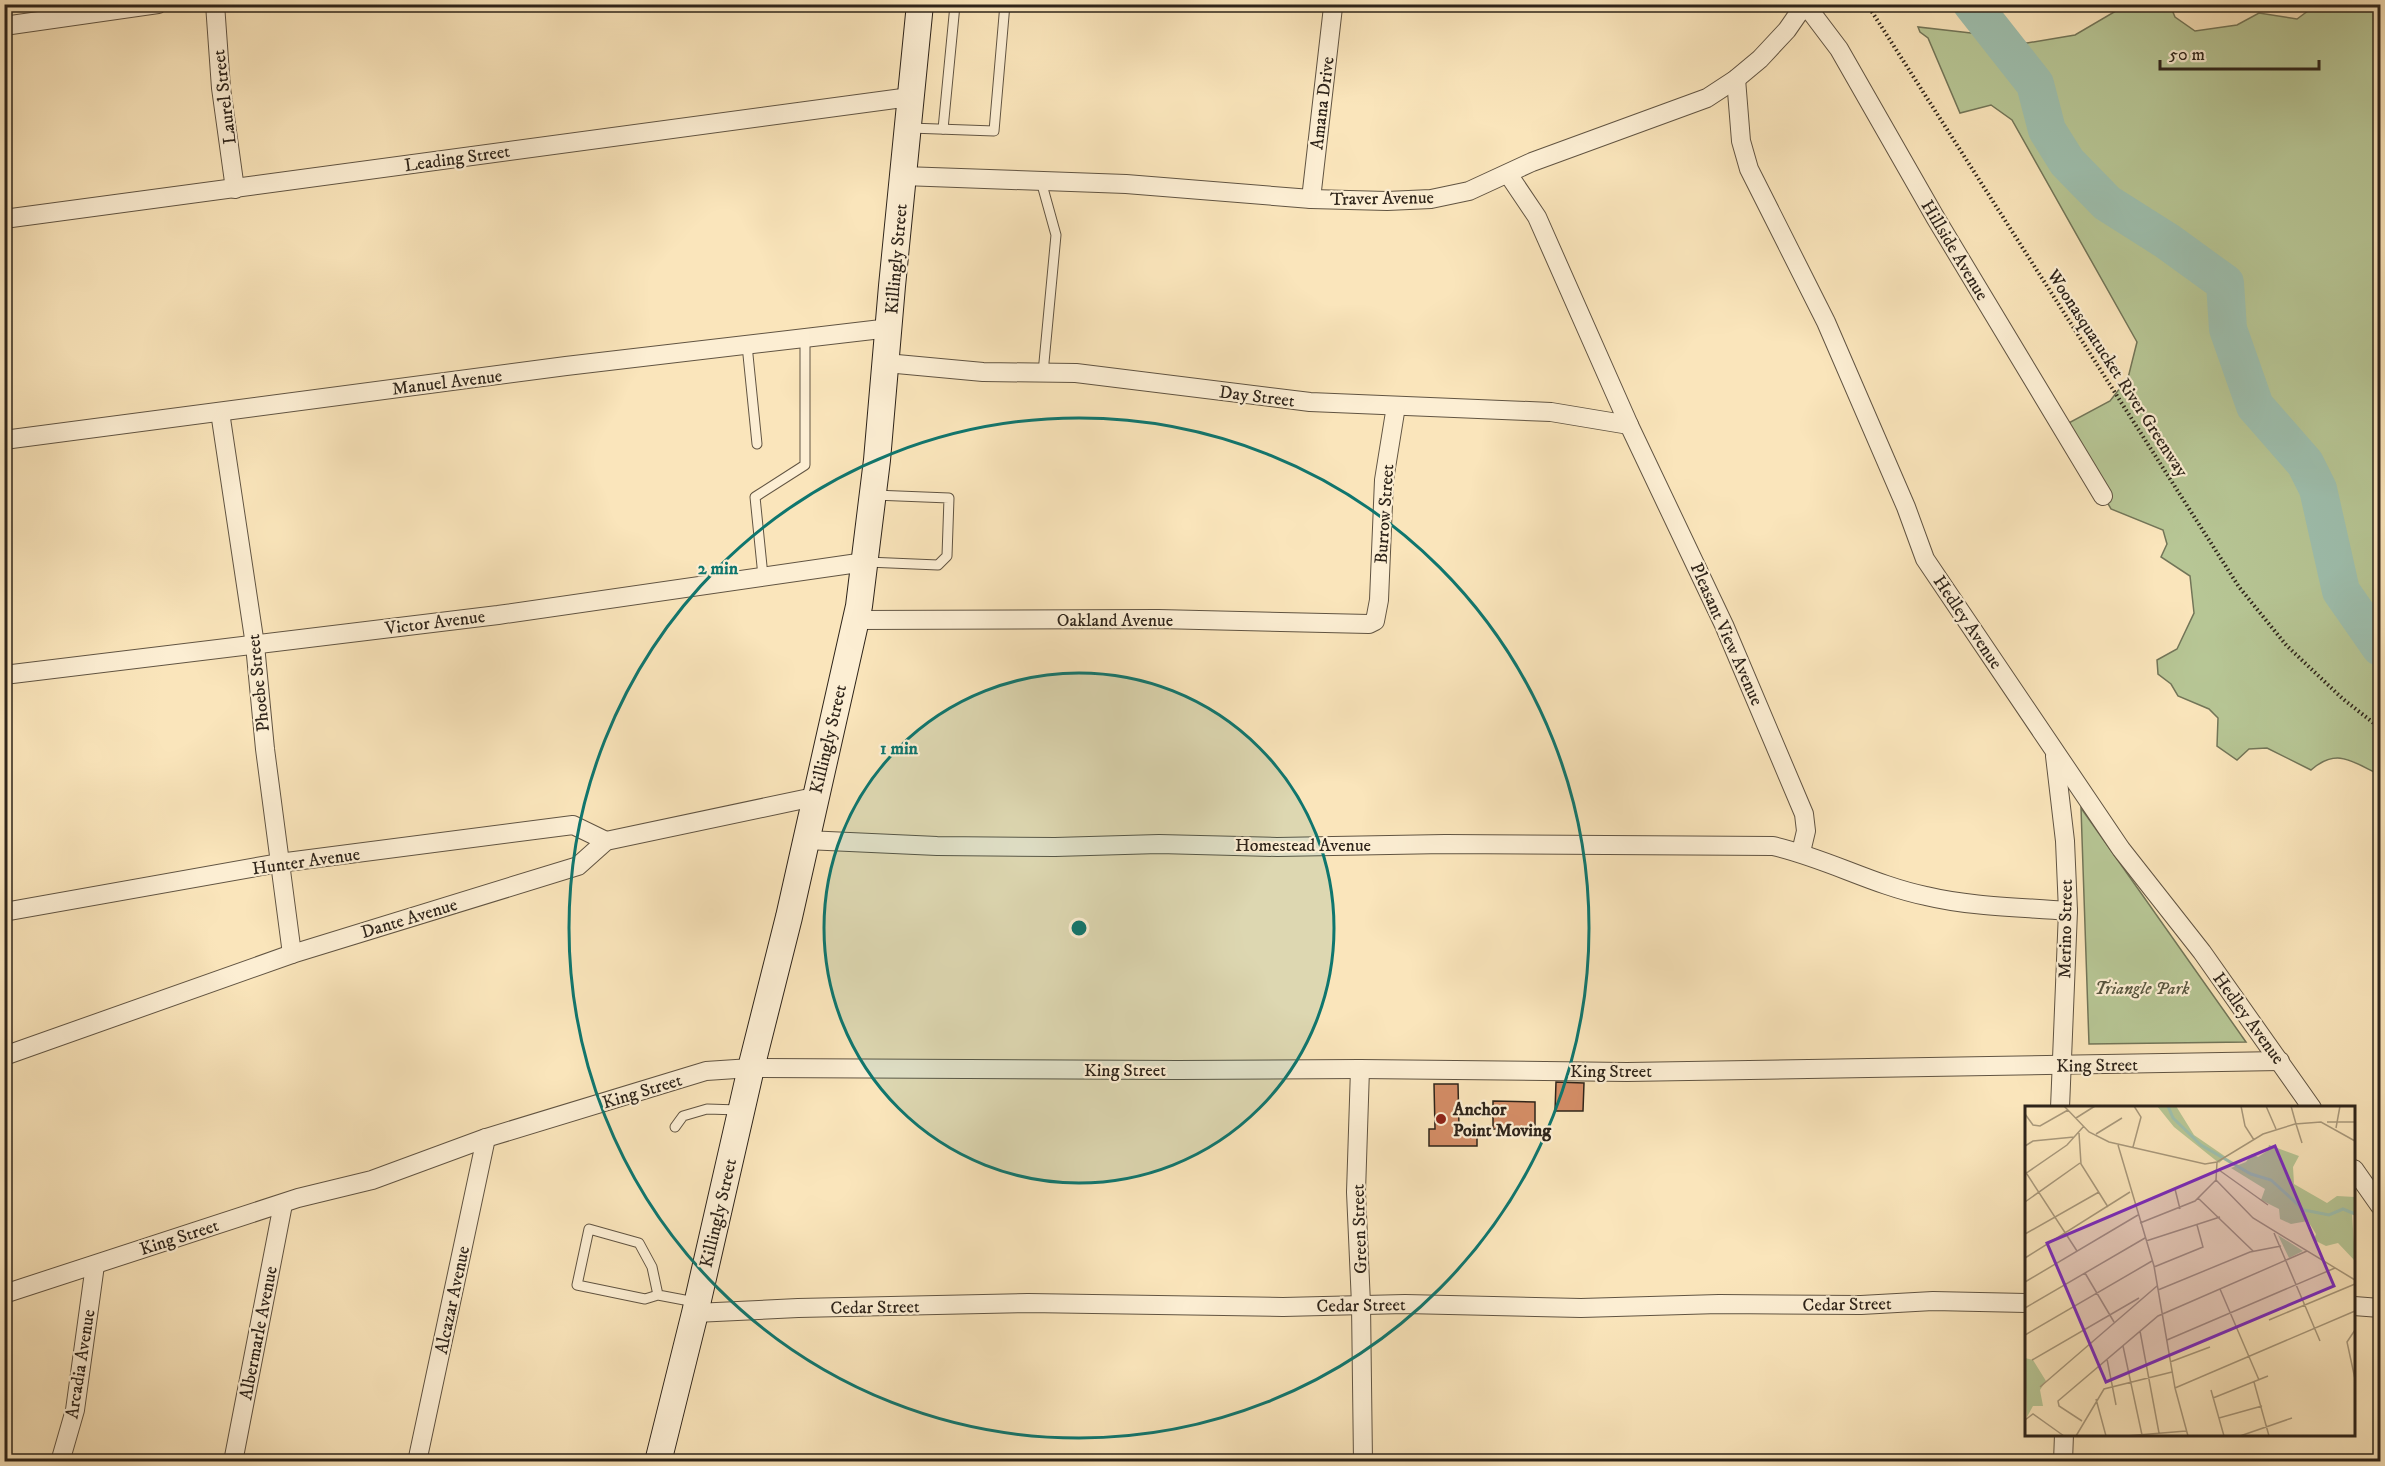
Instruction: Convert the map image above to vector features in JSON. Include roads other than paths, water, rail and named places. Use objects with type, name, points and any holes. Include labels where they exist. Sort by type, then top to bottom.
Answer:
[{"type":"main road","name":"Killingly Street","points":[[658,1461],[806,840],[855,620],[873,495],[920,4]]},
{"type":"street","points":[[4,26],[158,4]]},
{"type":"street","name":"Laurel Street","points":[[215,4],[221,88],[235,189]]},
{"type":"street","name":"Traver Avenue","points":[[903,176],[1126,184],[1311,199],[1386,201],[1431,199],[1469,191],[1532,162],[1707,98],[1736,79],[1760,59],[1787,30],[1805,4]]},
{"type":"street","name":"Hillside Avenue","points":[[1805,4],[1839,49],[1935,217],[2103,496]]},
{"type":"street","name":"Amana Drive","points":[[1311,199],[1333,7]]},
{"type":"street","name":"Hedley Avenue","points":[[1736,79],[1741,141],[1749,169],[1826,322],[1906,507],[1925,559],[2121,849],[2202,952],[2311,1106]]},
{"type":"street","name":"Leading Street","points":[[4,219],[910,97]]},
{"type":"street","name":"Pleasant View Avenue","points":[[1508,174],[1538,217],[1629,425],[1724,625],[1804,814],[1806,831],[1801,852]]},
{"type":"street","name":"Manuel Avenue","points":[[4,440],[890,327]]},
{"type":"street","name":"Day Street","points":[[885,363],[983,372],[1076,373],[1310,402],[1551,412],[1629,425]]},
{"type":"street","name":"Burrow Street","points":[[1375,621],[1379,600],[1384,480],[1396,406]]},
{"type":"street","name":"Phoebe Street","points":[[220,412],[255,645],[279,863],[292,954]]},
{"type":"street","name":"Victor Avenue","points":[[4,675],[498,615],[865,562]]},
{"type":"street","name":"Oakland Avenue","points":[[855,620],[1158,619],[1369,624],[1375,621]]},
{"type":"street","name":"Merino Street","points":[[2054,752],[2065,841],[2068,911],[2060,1106]]},
{"type":"street","name":"Dante Avenue","points":[[4,1056],[292,954],[578,866],[606,841],[814,797]]},
{"type":"street","name":"Hunter Avenue","points":[[4,912],[279,863],[573,825],[606,841]]},
{"type":"street","name":"Homestead Avenue","points":[[806,840],[949,846],[1055,847],[1160,844],[1277,847],[1445,843],[1725,845],[1773,846],[1801,852]]},
{"type":"street","points":[[1801,852],[1878,882],[1925,896],[1972,904],[2068,911]]},
{"type":"street","name":"King Street","points":[[4,1294],[283,1204],[372,1180],[486,1138],[706,1071],[751,1068],[1627,1072],[2280,1061]]},
{"type":"street","name":"Green Street","points":[[1360,1069],[1356,1192],[1364,1461]]},
{"type":"street","name":"Alcazar Avenue","points":[[417,1461],[486,1138]]},
{"type":"street","points":[[2355,1170],[2380,1206]]},
{"type":"street","name":"Albermarle Avenue","points":[[233,1461],[283,1204]]},
{"type":"street","name":"Arcadia Avenue","points":[[60,1461],[75,1410],[95,1265]]},
{"type":"street","name":"Cedar Street","points":[[696,1307],[798,1308],[1028,1303],[1283,1307],[1361,1304],[1581,1308],[1719,1304],[1861,1305],[1933,1301],[2025,1303]]},
{"type":"street","points":[[2355,1306],[2380,1308]]},
{"type":"street","points":[[2063,1461],[2064,1436]]},
{"type":"lane","points":[[908,128],[993,131],[1005,4]]},
{"type":"lane","points":[[943,129],[954,5]]},
{"type":"lane","points":[[1041,181],[1056,235],[1043,372]]},
{"type":"lane","points":[[763,576],[755,497],[804,465],[805,338]]},
{"type":"lane","points":[[747,345],[757,444]]},
{"type":"lane","points":[[865,562],[938,565],[947,556],[950,498],[873,495]]},
{"type":"lane","points":[[675,1127],[683,1116],[707,1109],[741,1110]]},
{"type":"lane","points":[[658,1295],[652,1267],[639,1243],[589,1230],[577,1285],[645,1299],[658,1295],[696,1307]]},
{"type":"waterway","points":[[1972,4],[2035,84],[2047,130],[2067,162],[2107,203],[2167,241],[2225,283],[2228,329],[2255,406],[2305,463],[2318,489],[2341,591],[2380,647]]},
{"type":"place","name":"Anchor Point Moving","points":[[1441,1119]]},
{"type":"park label","name":"Triangle Park","points":[[2142,988]]}]
